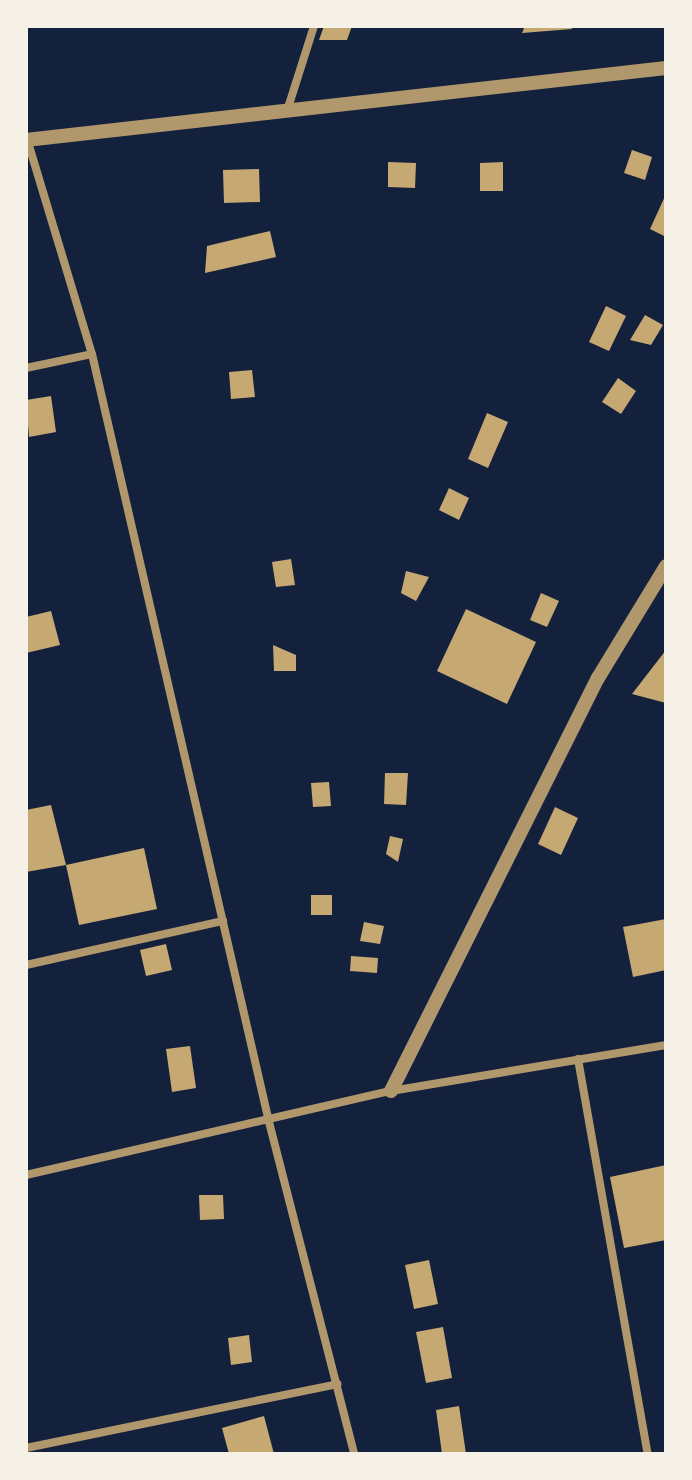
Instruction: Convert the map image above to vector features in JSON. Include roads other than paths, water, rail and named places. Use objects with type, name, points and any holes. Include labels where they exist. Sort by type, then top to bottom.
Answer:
[{"type":"street","points":[[287,111],[314,26]]},
{"type":"street","points":[[354,1454],[269,1122],[92,354],[26,138],[666,68]]},
{"type":"street","points":[[26,368],[92,354]]},
{"type":"street","points":[[391,1091],[598,678],[666,566]]},
{"type":"street","points":[[26,965],[223,921]]},
{"type":"street","points":[[26,1175],[269,1122],[391,1091],[666,1045]]},
{"type":"street","points":[[578,1059],[648,1454]]},
{"type":"street","points":[[26,1448],[337,1384]]}]
